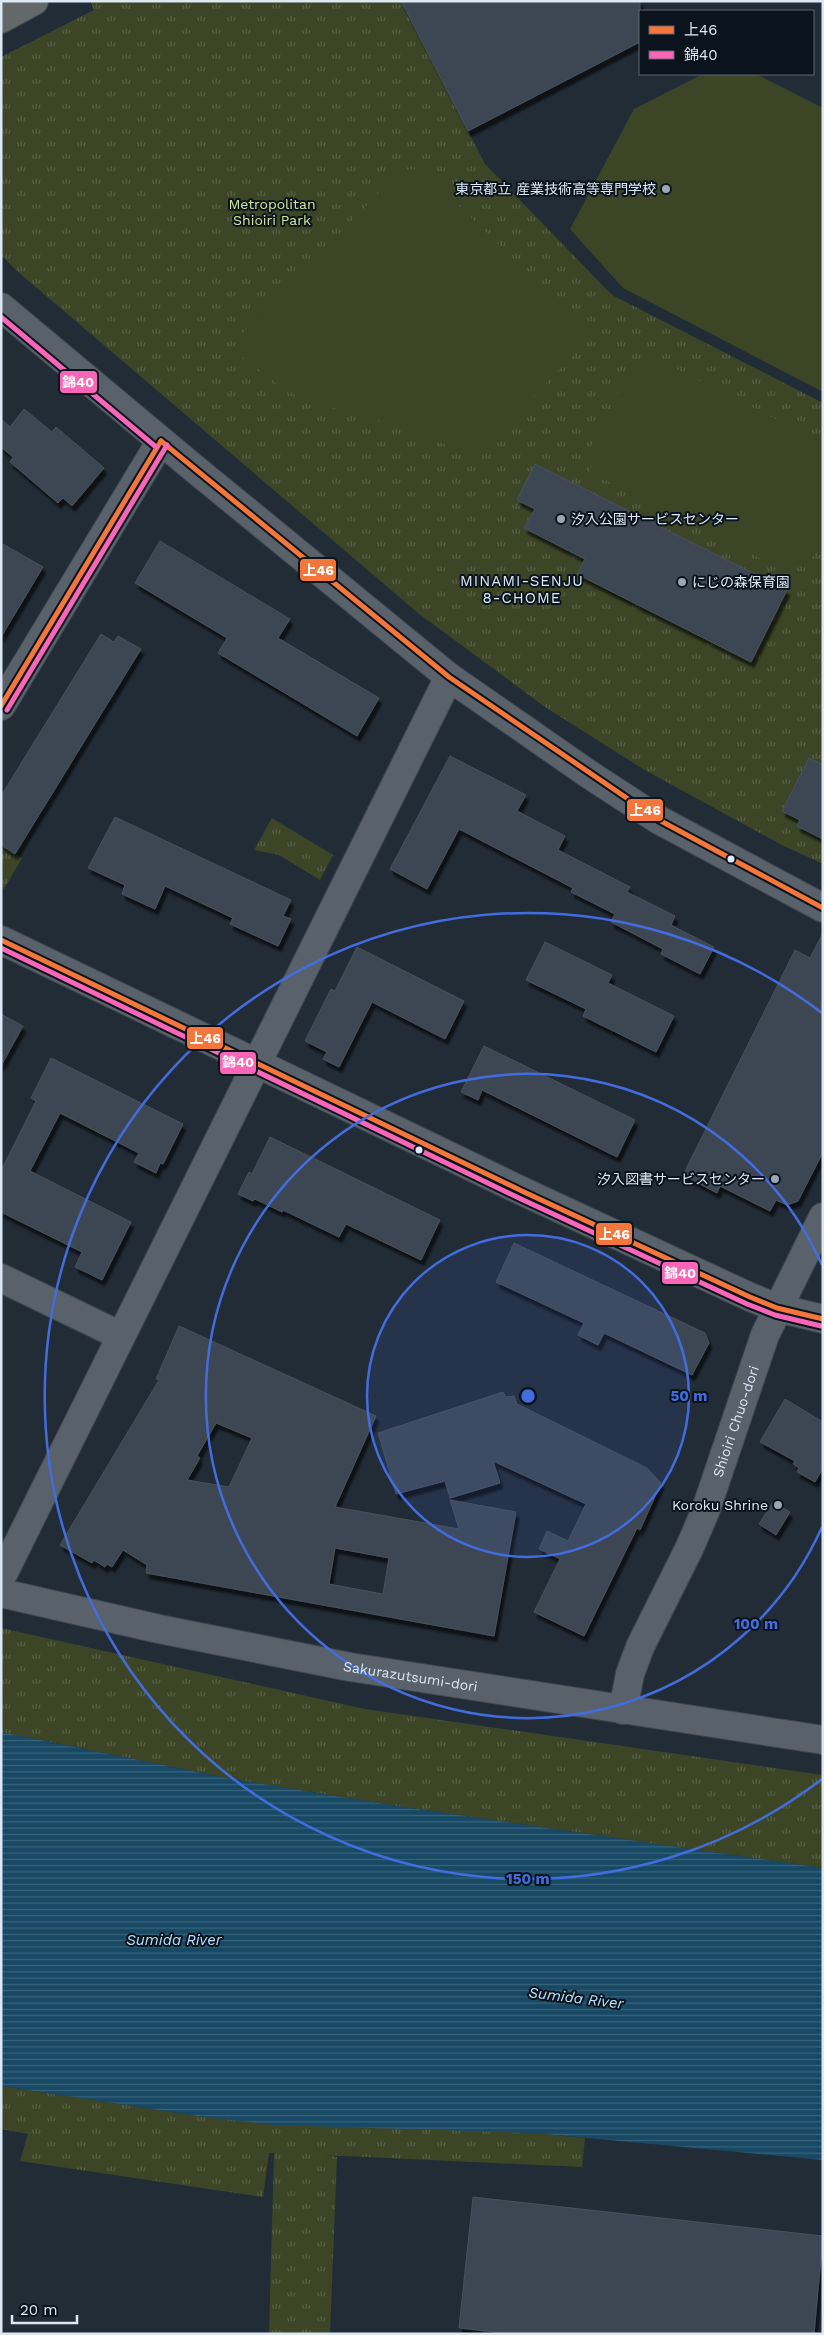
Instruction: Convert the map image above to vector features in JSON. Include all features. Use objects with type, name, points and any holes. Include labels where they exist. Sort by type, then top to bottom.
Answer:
[{"type":"main road","points":[[1,19],[34,1]]},
{"type":"street","points":[[1,307],[449,677],[590,775],[660,820],[823,908]]},
{"type":"street","points":[[1,706],[161,441]]},
{"type":"street","points":[[1,1578],[449,677]]},
{"type":"street","points":[[1,940],[533,1196],[777,1308],[823,1319]]},
{"type":"street","name":"Shioiri Chuo-dori","points":[[622,1710],[630,1674],[640,1647],[689,1549],[705,1512],[765,1335],[823,1217]]},
{"type":"street","points":[[1,1278],[121,1336]]},
{"type":"street","name":"Sakurazutsumi-dori","points":[[1,1593],[159,1629],[350,1667],[823,1740]]},
{"type":"green space","name":"Metropolitan Shioiri Park","points":[[90,1],[400,1],[485,164],[607,290],[614,296],[823,403],[823,864],[782,845],[643,769],[545,707],[418,613],[17,271],[1,255],[1,57],[94,10]]},
{"type":"green space","name":"東京都立 産業技術高等専門学校","points":[[701,75],[758,75],[823,108],[823,392],[623,288],[570,229],[634,109]]},
{"type":"green space","points":[[421,169],[580,324],[585,333],[581,347],[483,449],[472,455],[395,425],[306,400],[284,389],[241,356],[237,350],[241,335],[401,170]]},
{"type":"green space","points":[[649,355],[823,443],[823,537],[813,557],[804,554],[793,575],[589,472],[600,450],[591,446],[628,373],[638,377]]},
{"type":"green space","points":[[272,818],[333,855],[320,880],[279,855],[254,850]]},
{"type":"green space","points":[[1,846],[22,858],[4,889],[1,887]]},
{"type":"green space","points":[[1,1628],[365,1709],[823,1775],[823,1868],[397,1806],[227,1778],[1,1732]]},
{"type":"green space","points":[[1,2086],[204,2117],[534,2133],[585,2138],[582,2167],[324,2155],[337,2157],[330,2334],[269,2334],[274,2153],[269,2153],[263,2197],[20,2161],[28,2134],[1,2129]]},
{"type":"water","name":"Sumida River","points":[[1,1732],[227,1778],[397,1806],[823,1868],[823,2160],[534,2133],[275,2125],[204,2117],[1,2086]]},
{"type":"building","points":[[401,1],[640,1],[639,43],[468,131]]},
{"type":"building","points":[[24,409],[52,432],[56,427],[104,468],[72,506],[63,498],[58,503],[10,462],[13,457],[1,447],[1,419],[10,427]]},
{"type":"building","name":"にじの森保育園","points":[[535,464],[787,590],[751,662],[577,574],[585,559],[524,528],[535,509],[517,500]]},
{"type":"building","points":[[160,541],[290,619],[278,638],[379,698],[357,736],[218,653],[227,638],[135,583]]},
{"type":"building","points":[[1,543],[43,567],[1,637]]},
{"type":"building","points":[[101,634],[114,642],[118,636],[141,649],[15,854],[1,845],[1,796]]},
{"type":"building","points":[[450,756],[526,795],[517,811],[565,836],[558,850],[630,887],[627,892],[675,916],[671,925],[714,947],[700,974],[661,954],[663,949],[611,922],[615,914],[571,892],[573,888],[459,829],[427,889],[390,869]]},
{"type":"building","points":[[809,758],[823,765],[823,839],[797,826],[800,820],[782,811]]},
{"type":"building","points":[[115,817],[291,900],[283,916],[291,919],[278,946],[230,924],[233,918],[165,886],[155,909],[122,894],[125,885],[88,868]]},
{"type":"building","points":[[823,933],[823,1152],[798,1201],[787,1205],[776,1200],[770,1211],[720,1186],[717,1193],[683,1175],[795,950],[810,958]]},
{"type":"building","points":[[545,942],[612,975],[608,983],[674,1016],[656,1052],[583,1016],[586,1009],[526,980]]},
{"type":"building","points":[[357,947],[464,1001],[445,1039],[372,1002],[339,1067],[323,1059],[327,1052],[305,1041],[331,989],[335,991]]},
{"type":"building","points":[[1,1014],[23,1026],[1,1066]]},
{"type":"building","points":[[484,1046],[635,1120],[617,1157],[482,1090],[478,1100],[461,1092]]},
{"type":"building","points":[[51,1058],[183,1124],[163,1164],[160,1163],[156,1173],[134,1162],[139,1153],[60,1113],[30,1171],[131,1222],[102,1280],[75,1267],[82,1252],[1,1212],[1,1171],[36,1101],[31,1098]]},
{"type":"building","points":[[270,1137],[440,1220],[421,1260],[346,1224],[339,1237],[283,1210],[282,1212],[255,1199],[253,1201],[238,1194],[249,1172],[252,1174]]},
{"type":"building","points":[[514,1243],[705,1333],[709,1343],[692,1375],[604,1333],[598,1345],[578,1335],[584,1323],[496,1282]]},
{"type":"building","points":[[179,1326],[376,1416],[335,1507],[459,1529],[450,1500],[516,1512],[494,1636],[146,1573],[147,1565],[123,1550],[112,1567],[107,1564],[105,1567],[94,1560],[92,1563],[60,1545],[159,1380],[156,1379]],"holes":[[[216,1423],[252,1438],[229,1487],[187,1480],[200,1458],[197,1456]],[[335,1548],[389,1558],[383,1594],[329,1584]]]},
{"type":"building","points":[[503,1392],[506,1397],[514,1396],[517,1404],[647,1468],[661,1483],[640,1530],[637,1528],[584,1636],[534,1612],[560,1559],[539,1549],[547,1531],[568,1541],[586,1504],[493,1461],[500,1483],[450,1498],[445,1481],[396,1494],[378,1433]]},
{"type":"building","points":[[785,1399],[823,1422],[823,1468],[815,1482],[797,1472],[799,1468],[793,1464],[795,1461],[760,1442]]},
{"type":"building","points":[[773,1502],[790,1512],[776,1535],[759,1524]]},
{"type":"building","points":[[473,2197],[823,2236],[814,2334],[511,2334],[459,2328]]},
{"type":"transit line","name":"錦40","points":[[1,317],[156,447]]},
{"type":"transit line","name":"上46","points":[[161,441],[449,677],[659,820],[823,908]]},
{"type":"transit line","name":"上46","points":[[1,706],[161,441]]},
{"type":"transit line","name":"錦40","points":[[7,710],[167,445]]},
{"type":"transit line","name":"上46","points":[[1,940],[524,1192],[750,1297],[777,1308],[823,1319]]},
{"type":"transit line","name":"錦40","points":[[1,948],[521,1199],[747,1304],[775,1315],[821,1326]]},
{"type":"place","name":"東京都立 産業技術高等専門学校","points":[[666,189]]},
{"type":"place","name":"汐入公園サービスセンター","points":[[561,519]]},
{"type":"place","name":"にじの森保育園","points":[[682,582]]},
{"type":"place","name":"汐入図書サービスセンター","points":[[775,1179]]},
{"type":"place","name":"Koroku Shrine","points":[[778,1505]]},
{"type":"district","name":"MINAMI-SENJU 8-CHOME","points":[[522,590]]}]
